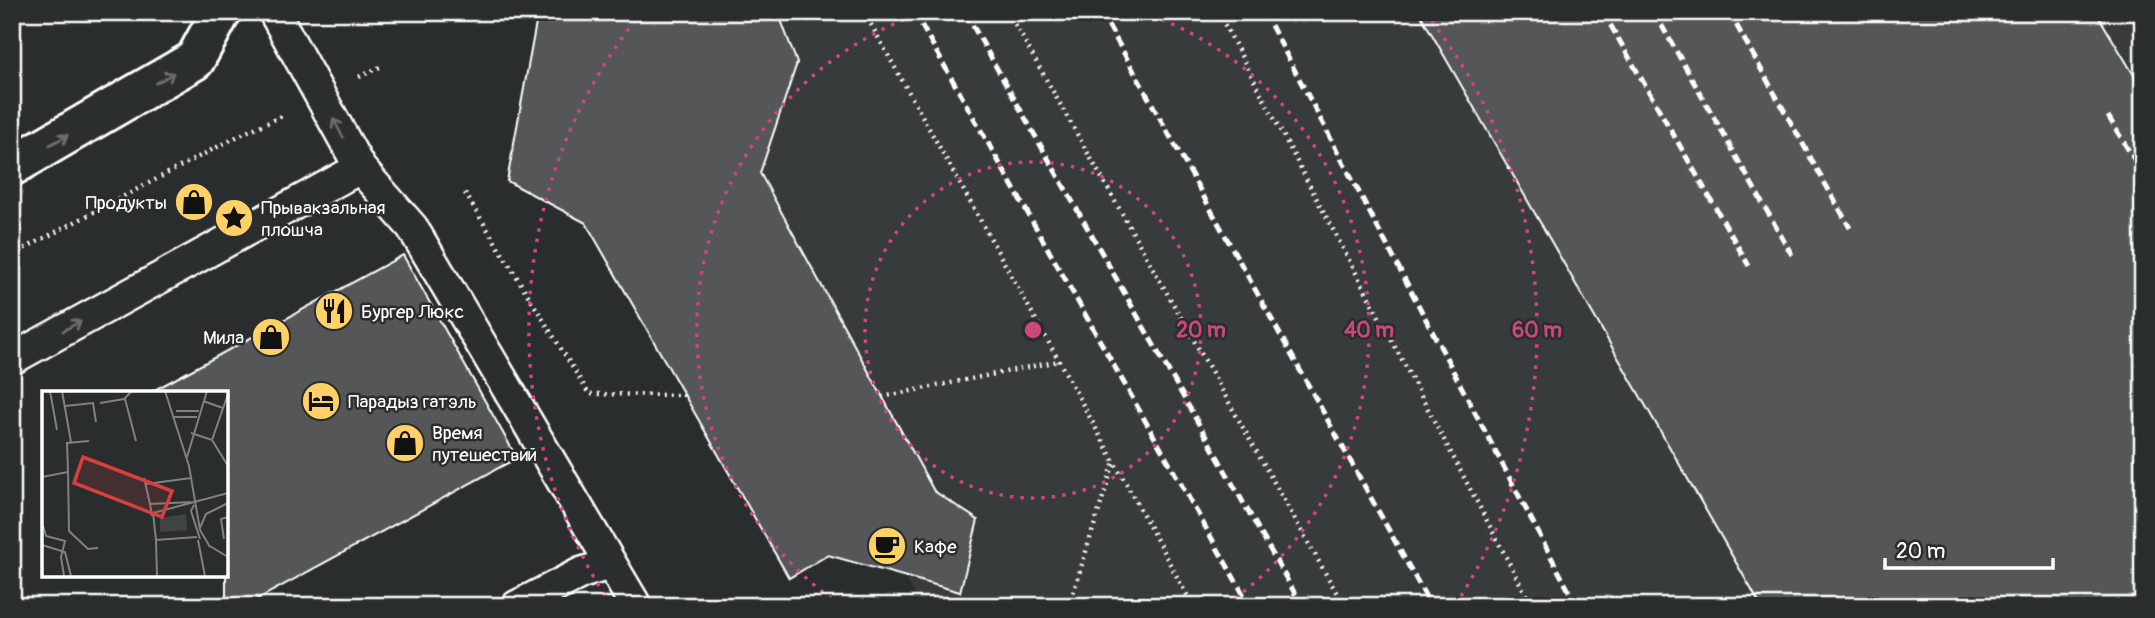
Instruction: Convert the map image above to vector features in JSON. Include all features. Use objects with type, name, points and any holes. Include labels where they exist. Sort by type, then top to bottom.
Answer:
[{"type":"main road","points":[[12,166],[195,60],[221,12]]},
{"type":"lane","points":[[274,12],[360,168],[412,227],[636,606]]},
{"type":"lane","points":[[12,359],[360,168]]},
{"type":"lane","points":[[517,606],[581,573],[610,564]]},
{"type":"path","points":[[863,12],[1193,606]]},
{"type":"path","points":[[1008,12],[1344,606]]},
{"type":"path","points":[[1218,12],[1532,606]]},
{"type":"path","points":[[12,255],[246,132]]},
{"type":"path","points":[[465,193],[589,394],[684,395]]},
{"type":"path","points":[[882,397],[1059,361]]},
{"type":"path","points":[[1069,606],[1114,461]]},
{"type":"shaded area","points":[[560,12],[2143,12],[2143,606],[922,606]]},
{"type":"building","points":[[538,12],[778,12],[797,63],[760,173],[934,491],[978,520],[960,592],[828,555],[789,578],[586,223],[507,181]]},
{"type":"building","points":[[1419,12],[2096,12],[2143,90],[2143,606],[1761,606]]},
{"type":"building","points":[[403,255],[517,458],[245,606],[226,606],[228,391],[153,391]]},
{"type":"railway","points":[[914,12],[1250,606]]},
{"type":"railway","points":[[965,12],[1302,606]]},
{"type":"railway","points":[[1101,12],[1431,606]]},
{"type":"railway","points":[[1264,12],[1577,606]]},
{"type":"railway","points":[[1603,12],[1749,266]]},
{"type":"railway","points":[[1654,12],[1792,255]]},
{"type":"railway","points":[[1729,12],[1850,228]]},
{"type":"railway","points":[[2133,12],[2143,29]]},
{"type":"railway","points":[[2108,116],[2143,174]]},
{"type":"place","name":"Продукты","points":[[194,202]]},
{"type":"place","name":"Прывакзальная плошча","points":[[234,218]]},
{"type":"place","name":"Бургер Люкс","points":[[334,311]]},
{"type":"place","name":"Мила","points":[[271,337]]},
{"type":"place","name":"Парадыз гатэль","points":[[321,401]]},
{"type":"place","name":"Время путешествий","points":[[405,443]]},
{"type":"place","name":"Кафе","points":[[887,546]]}]
